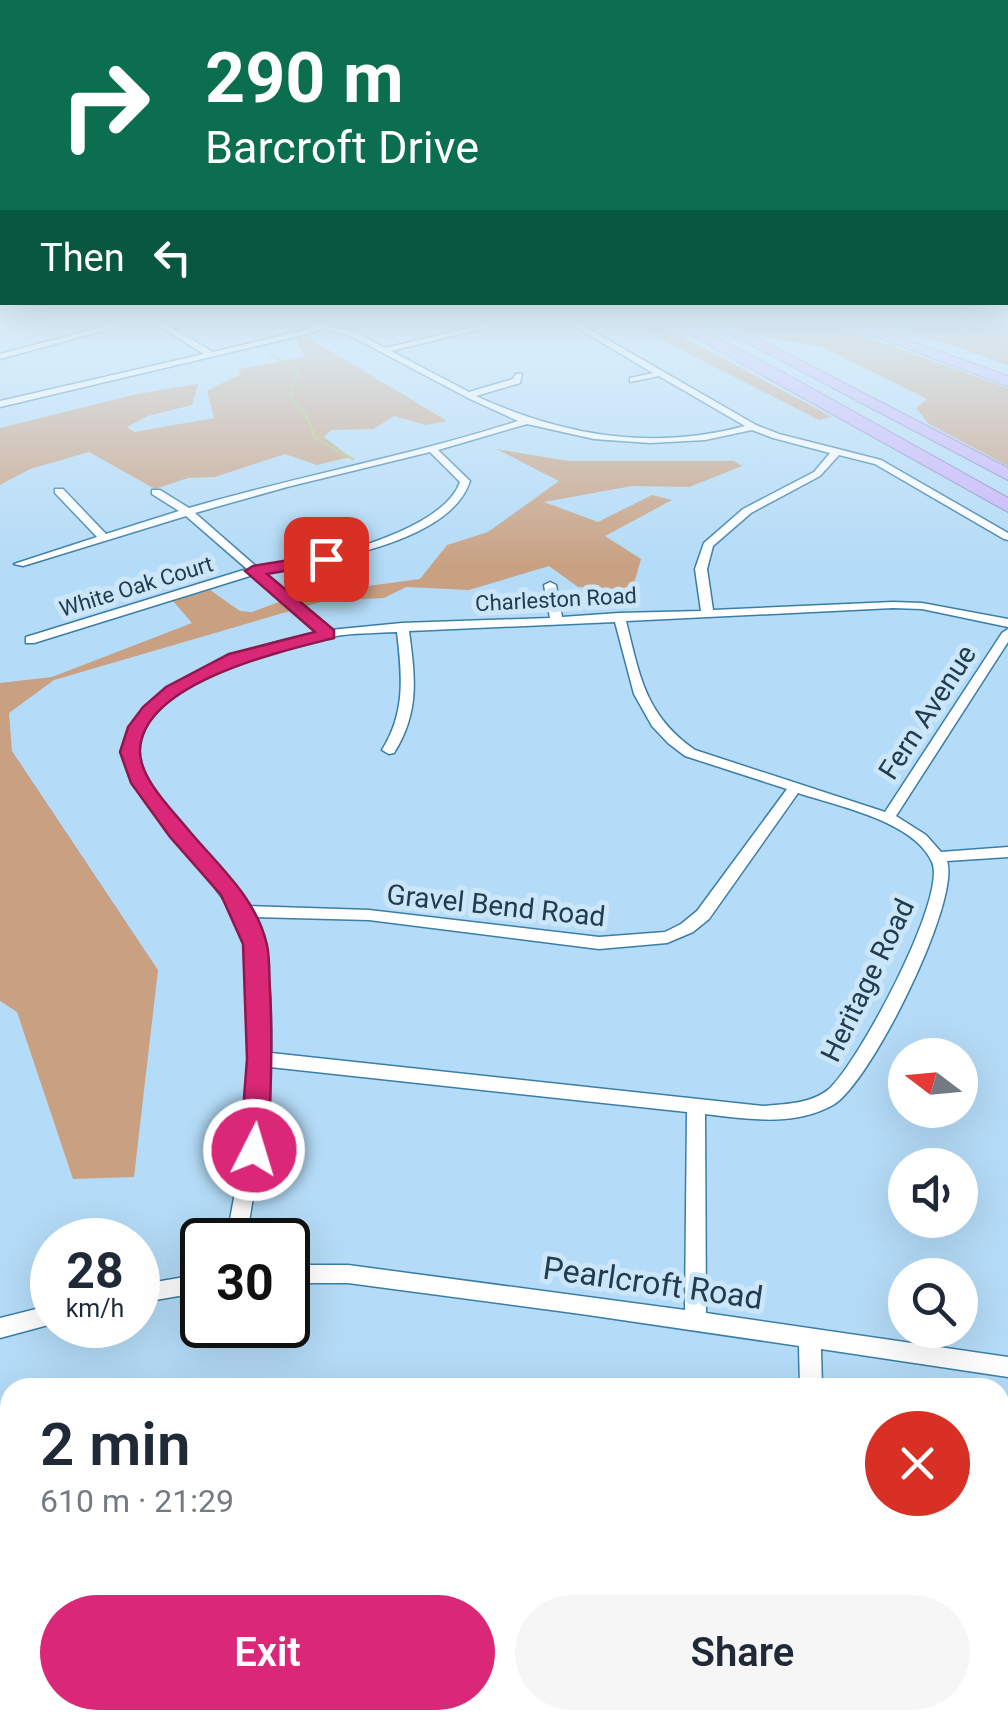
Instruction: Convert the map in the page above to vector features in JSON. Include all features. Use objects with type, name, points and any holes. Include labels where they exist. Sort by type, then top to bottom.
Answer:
[{"type":"highway","points":[[828,404],[1008,506]]},
{"type":"highway","points":[[871,404],[1008,475]]},
{"type":"street","points":[[492,404],[559,430],[657,439],[720,437],[752,426]]},
{"type":"street","points":[[714,404],[776,436],[890,468],[1008,537]]},
{"type":"street","points":[[19,564],[186,511],[358,466],[434,451],[526,420]]},
{"type":"street","name":"White Oak Court","points":[[30,640],[253,571],[326,559],[375,544],[446,512],[463,496],[465,481],[434,451]]},
{"type":"street","points":[[707,611],[702,570],[708,545],[747,511],[817,474],[837,451]]},
{"type":"street","points":[[59,491],[105,539]]},
{"type":"street","points":[[156,492],[186,511],[328,634]]},
{"type":"street","points":[[550,585],[556,619]]},
{"type":"street","name":"Charleston Road","points":[[242,910],[232,892],[178,832],[138,778],[130,752],[135,732],[161,701],[202,674],[270,647],[328,634],[402,626],[707,611],[893,605],[936,608],[1008,623]]},
{"type":"street","points":[[619,616],[649,718],[659,731],[690,753],[888,818],[907,828],[938,857],[1008,852]]},
{"type":"street","points":[[389,750],[402,733],[409,696],[402,626]]},
{"type":"street","name":"Fern Avenue","points":[[888,818],[1008,632]]},
{"type":"street","name":"Gravel Bend Road","points":[[242,910],[369,916],[600,943],[666,937],[703,915],[794,789]]},
{"type":"street","name":"Heritage Road","points":[[260,1059],[696,1109],[795,1111],[820,1103],[855,1077],[935,908],[943,874],[938,857]]},
{"type":"street","points":[[240,1218],[254,1150],[260,1059],[255,944],[242,910]]},
{"type":"street","points":[[695,1321],[696,1109]]},
{"type":"street","name":"Pearlcroft Road","points":[[310,1274],[348,1274],[1008,1367]]},
{"type":"street","points":[[0,1328],[30,1320]]},
{"type":"street","points":[[810,1340],[811,1378]]},
{"type":"shaded area","points":[[98,404],[192,404],[148,416],[127,427],[134,432],[214,418],[210,404],[418,404],[447,421],[426,425],[394,416],[373,429],[331,430],[324,437],[350,457],[317,465],[285,454],[215,477],[188,478],[155,489],[89,452],[30,469],[0,485],[0,428]]},
{"type":"shaded area","points":[[787,404],[807,404],[832,417],[819,420]]},
{"type":"shaded area","points":[[921,404],[1008,404],[1008,466],[929,424],[916,408]]},
{"type":"shaded area","points":[[496,449],[569,461],[734,461],[742,466],[689,487],[632,486],[544,502],[598,522],[652,495],[672,500],[605,536],[641,559],[632,590],[578,587],[549,566],[469,590],[406,587],[384,598],[324,601],[54,680],[9,713],[12,751],[158,970],[134,1177],[73,1179],[17,1012],[0,1001],[0,683],[52,677],[192,623],[173,601],[210,590],[240,611],[252,612],[327,584],[353,588],[420,579],[447,545],[488,532],[559,481]]},
{"type":"waterway","points":[[295,404],[306,415],[315,438],[353,459]]},
{"type":"route","points":[[254,1150],[260,1059],[255,944],[232,892],[178,832],[138,778],[130,752],[135,732],[173,691],[235,658],[328,634],[253,571],[326,559]]}]
